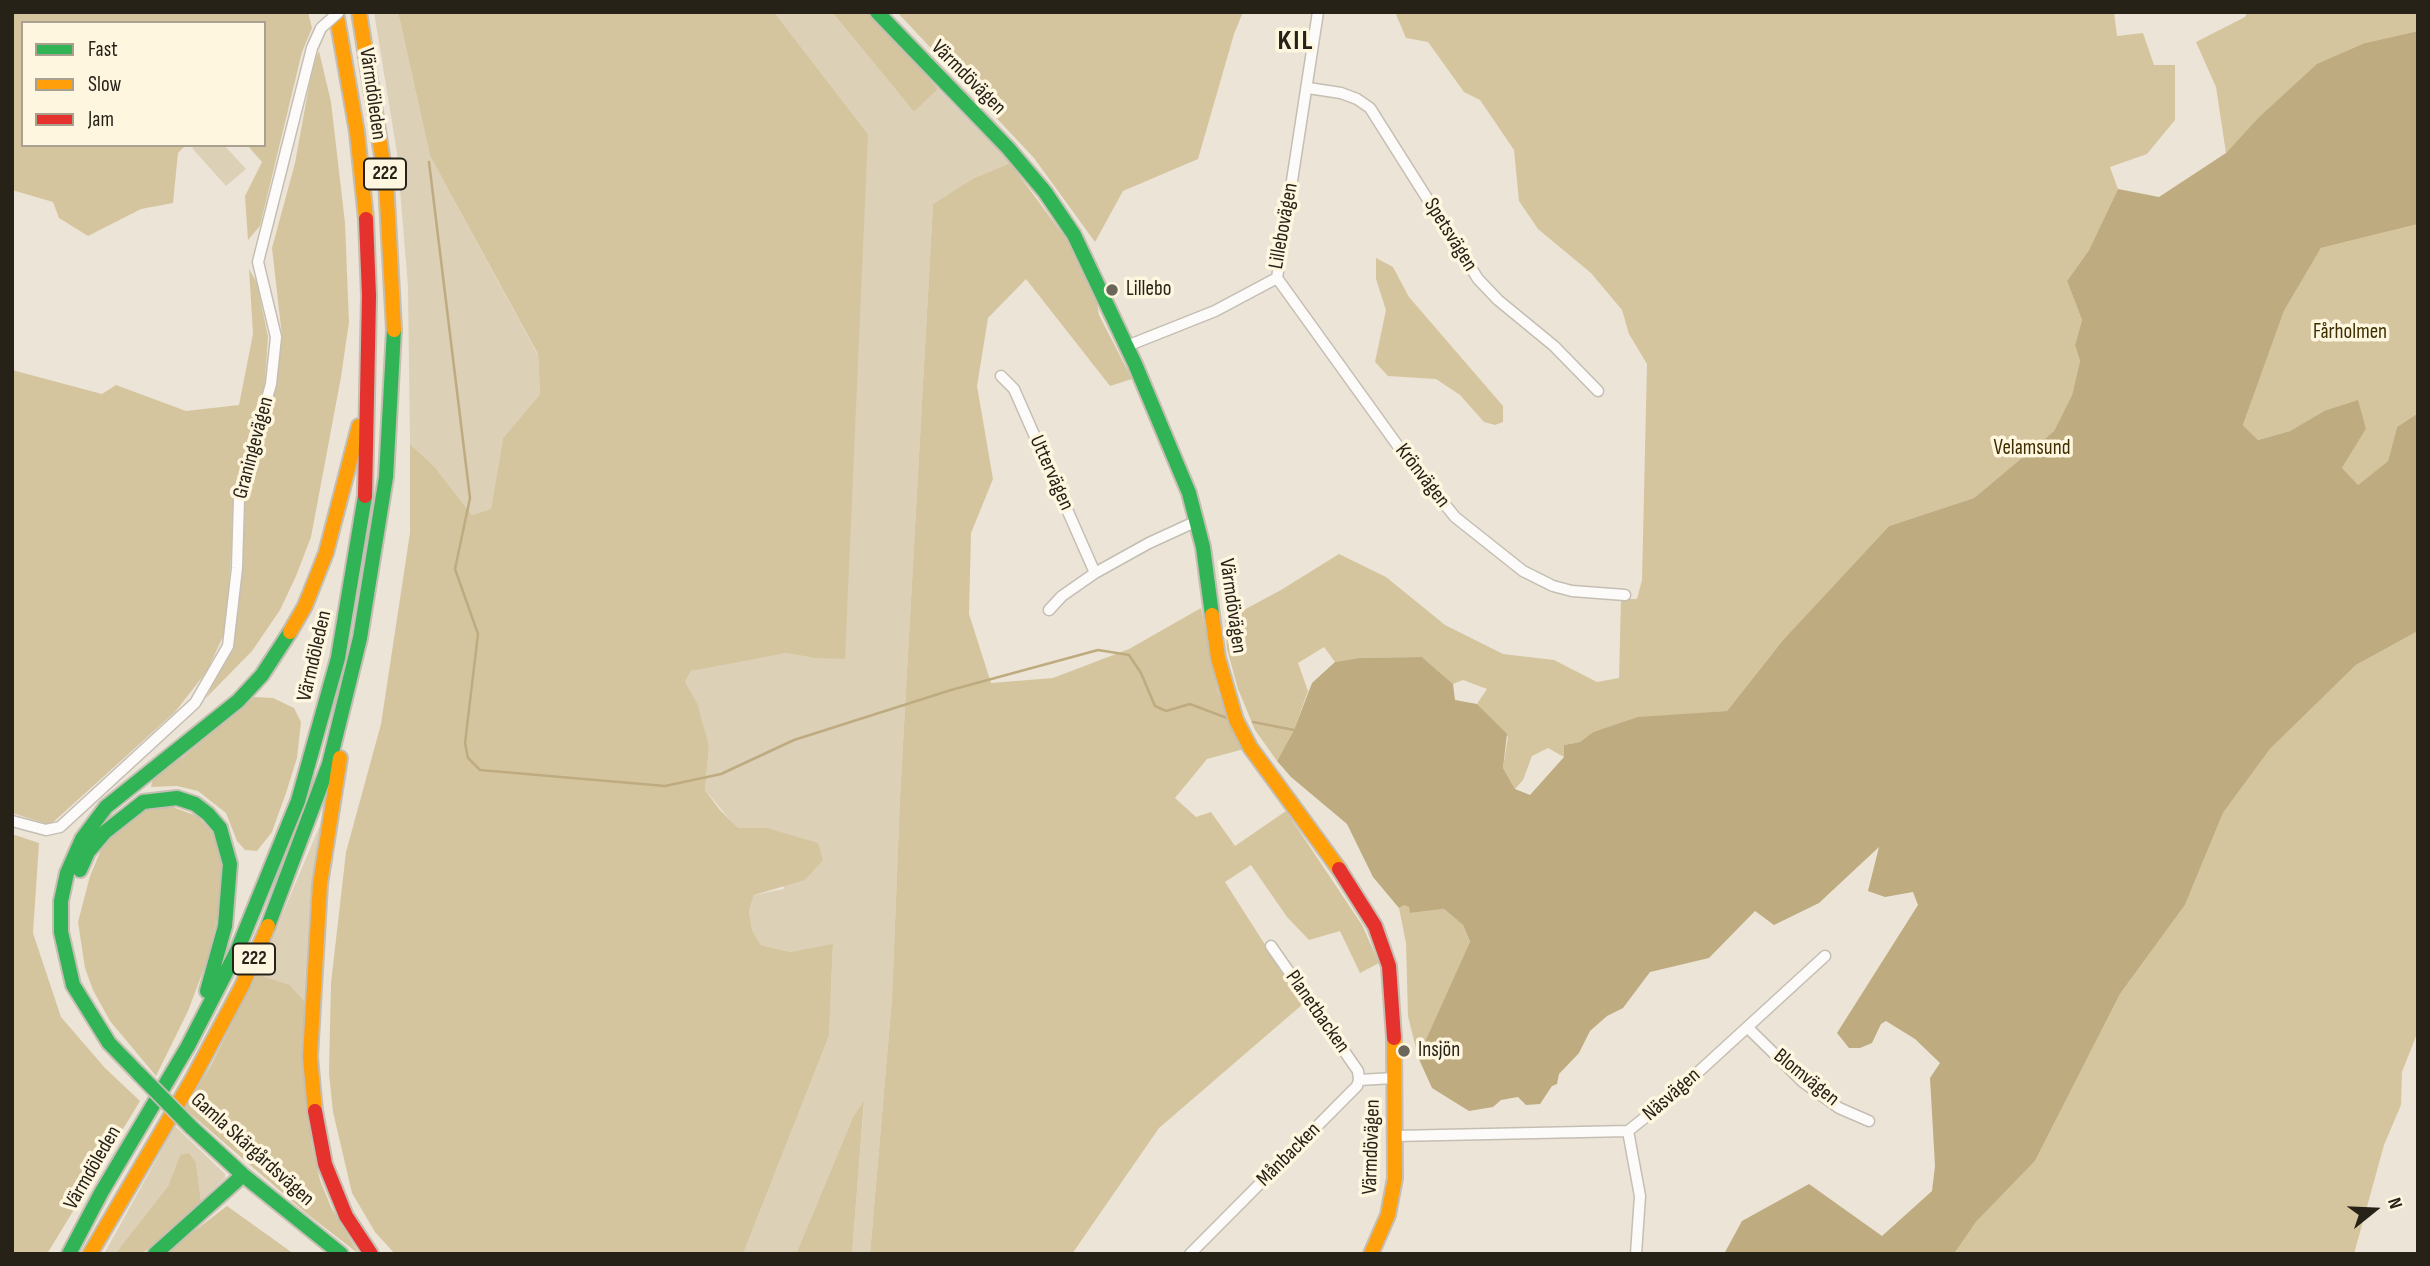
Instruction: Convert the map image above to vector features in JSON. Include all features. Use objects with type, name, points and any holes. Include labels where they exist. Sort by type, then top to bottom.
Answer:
[{"type":"main road","name":"Värmdöleden","points":[[69,1254],[101,1193],[188,1046],[237,951],[272,869],[319,732],[338,658],[355,569],[365,495],[369,377],[366,214],[355,118],[337,12]]},
{"type":"main road","name":"Värmdöleden","points":[[90,1254],[193,1077],[242,986],[271,922],[329,764],[360,638],[386,477],[394,337],[386,181],[359,12]]},
{"type":"main road","name":"Värmdövägen","points":[[877,12],[1008,148],[1045,192],[1080,247],[1178,460],[1197,521],[1218,658],[1236,720],[1270,776],[1366,907],[1383,946],[1389,966],[1394,1014],[1394,1191],[1388,1215],[1371,1254]]},
{"type":"main road","points":[[139,1074],[109,1043],[73,985],[61,932],[61,901],[67,873],[82,839],[106,807],[238,701],[262,675],[285,641],[305,606],[326,553],[347,482],[369,377]]},
{"type":"main road","points":[[360,638],[320,884],[310,1057],[313,1097],[325,1164],[346,1216],[371,1254]]},
{"type":"main road","points":[[139,1074],[95,1012],[81,984],[69,925],[71,900],[88,852],[124,814],[143,802],[160,798],[177,798],[195,804],[208,814],[219,828],[230,864],[225,926],[188,1046]]},
{"type":"main road","name":"Gamla Skärgårdsvägen","points":[[139,1074],[243,1175],[341,1254]]},
{"type":"main road","points":[[155,1254],[243,1175]]},
{"type":"street","name":"Graningevägen","points":[[12,821],[46,830],[60,827],[195,703],[228,646],[237,568],[239,499],[271,384],[276,337],[258,262],[312,48],[321,28],[337,12]]},
{"type":"street","name":"Lillebovägen","points":[[1127,346],[1215,311],[1277,278],[1318,12]]},
{"type":"street","name":"Spetsvägen","points":[[1308,88],[1341,93],[1370,108],[1478,279],[1498,300],[1554,346],[1598,391]]},
{"type":"street","name":"Krönvägen","points":[[1277,278],[1398,446],[1455,517],[1523,571],[1553,586],[1573,591],[1625,594]]},
{"type":"street","name":"Uttervägen","points":[[1001,376],[1014,389],[1095,573]]},
{"type":"street","points":[[1049,610],[1062,596],[1095,573],[1149,542],[1197,521]]},
{"type":"street","name":"Planetbacken","points":[[1271,946],[1358,1071],[1359,1080]]},
{"type":"street","name":"Näsvägen","points":[[1395,1136],[1628,1131],[1663,1105],[1825,956]]},
{"type":"street","name":"Blomvägen","points":[[1748,1028],[1803,1082],[1839,1108],[1869,1121]]},
{"type":"street","points":[[1359,1080],[1394,1078]]},
{"type":"street","name":"Månbacken","points":[[1190,1254],[1357,1086],[1359,1080]]},
{"type":"street","points":[[1628,1131],[1640,1196],[1641,1216],[1636,1254]]},
{"type":"shaded area","points":[[374,12],[398,12],[430,156],[538,355],[540,394],[503,438],[491,509],[472,515],[434,466],[410,444],[408,287],[397,153]]},
{"type":"shaded area","points":[[774,12],[832,12],[914,112],[938,89],[1010,163],[972,179],[933,204],[900,797],[892,998],[870,1254],[852,1254],[864,1103],[853,1117],[796,1254],[743,1254],[829,1036],[833,945],[790,952],[761,945],[752,930],[749,911],[754,895],[784,889],[767,828],[737,828],[705,790],[709,746],[685,682],[691,671],[745,659],[786,653],[814,658],[868,134]]},
{"type":"shaded area","name":"Insjön","points":[[2418,31],[2418,224],[2321,248],[2284,311],[2243,425],[2258,440],[2290,431],[2324,411],[2358,400],[2366,429],[2342,468],[2358,485],[2388,461],[2397,427],[2418,413],[2418,631],[2356,665],[2270,749],[2223,813],[2185,905],[2120,994],[2035,1161],[1976,1222],[1954,1254],[1724,1254],[1742,1221],[1809,1184],[1882,1236],[1932,1191],[1935,1166],[1930,1078],[1940,1063],[1915,1039],[1886,1021],[1881,1024],[1872,1043],[1860,1048],[1849,1048],[1837,1033],[1918,905],[1913,892],[1885,897],[1868,891],[1879,847],[1819,903],[1774,925],[1755,911],[1709,958],[1650,972],[1623,1008],[1607,1016],[1590,1031],[1579,1053],[1559,1074],[1557,1084],[1552,1086],[1540,1104],[1526,1105],[1518,1097],[1501,1100],[1493,1107],[1469,1111],[1432,1088],[1418,1057],[1470,942],[1463,925],[1444,909],[1410,913],[1409,907],[1404,905],[1399,908],[1373,877],[1347,824],[1291,777],[1277,761],[1294,730],[1312,683],[1335,662],[1359,658],[1422,657],[1453,684],[1455,700],[1477,704],[1507,734],[1503,768],[1515,789],[1530,795],[1564,757],[1564,745],[1580,742],[1593,732],[1638,717],[1727,711],[1783,640],[1889,526],[1974,498],[2054,431],[2072,395],[2080,361],[2075,345],[2082,320],[2067,281],[2089,250],[2118,189],[2159,197],[2226,153],[2256,120],[2317,64],[2365,43]]},
{"type":"shaded area","points":[[226,147],[246,169],[226,186],[192,148]]},
{"type":"shaded area","points":[[321,823],[310,903],[304,1001],[290,985],[257,974]]},
{"type":"shaded area","points":[[175,1126],[225,1174],[225,1178],[201,1201],[196,1163],[180,1155],[168,1186],[115,1254],[104,1254]]},
{"type":"green space","points":[[12,12],[308,12],[312,28],[302,52],[260,226],[248,240],[245,196],[262,162],[249,147],[266,147],[266,21],[21,21],[21,147],[184,147],[178,153],[173,203],[141,209],[88,236],[59,218],[53,202],[12,190]]},
{"type":"green space","points":[[398,12],[774,12],[868,134],[845,659],[814,658],[786,653],[691,671],[685,682],[697,703],[709,746],[705,790],[719,809],[738,828],[767,828],[818,843],[823,860],[805,880],[754,895],[749,911],[752,930],[761,945],[790,952],[833,944],[829,1036],[743,1254],[395,1254],[375,1232],[352,1193],[333,1112],[329,1073],[331,983],[346,852],[381,724],[410,533],[410,444],[434,466],[472,515],[491,509],[503,438],[540,394],[538,354],[430,156]]},
{"type":"green space","points":[[832,12],[871,12],[938,89],[914,112]]},
{"type":"green space","points":[[897,12],[1243,12],[1234,34],[1198,159],[1123,191],[1095,242],[1034,158]]},
{"type":"green space","name":"Velamsund","points":[[1395,12],[2114,12],[2117,36],[2143,33],[2154,65],[2175,65],[2175,120],[2147,154],[2110,167],[2118,189],[2089,250],[2067,281],[2082,320],[2075,345],[2080,361],[2072,395],[2054,431],[1974,498],[1889,526],[1783,640],[1727,711],[1638,718],[1593,732],[1580,742],[1564,745],[1564,757],[1548,748],[1532,756],[1523,780],[1515,789],[1503,768],[1508,737],[1477,704],[1487,689],[1463,680],[1453,684],[1422,657],[1359,658],[1335,662],[1324,647],[1298,663],[1308,691],[1294,730],[1277,761],[1255,730],[1238,689],[1227,649],[1225,620],[1339,554],[1386,577],[1445,625],[1503,654],[1554,660],[1597,682],[1619,678],[1621,599],[1637,599],[1642,580],[1647,364],[1629,334],[1622,310],[1591,273],[1538,229],[1519,201],[1514,150],[1480,100],[1464,92],[1428,42],[1406,38]]},
{"type":"green space","points":[[2247,12],[2418,12],[2418,31],[2365,43],[2286,96],[2256,120],[2226,153],[2216,87],[2196,42],[2245,17]]},
{"type":"green space","points":[[319,51],[331,102],[345,223],[349,322],[341,377],[311,537],[296,576],[280,610],[252,651],[206,698],[233,645],[239,607],[245,500],[276,386],[282,336],[272,248],[295,163],[313,64]]},
{"type":"green space","points":[[1010,163],[1067,240],[1097,303],[1099,315],[1132,379],[1110,386],[1026,279],[988,318],[977,386],[993,479],[971,533],[969,614],[991,683],[1053,678],[1129,649],[1201,608],[1218,692],[1244,749],[1207,759],[1175,798],[1196,817],[1211,812],[1235,846],[1286,811],[1362,925],[1379,963],[1360,973],[1340,931],[1309,940],[1287,917],[1251,865],[1225,882],[1303,1004],[1159,1128],[1072,1254],[870,1254],[892,998],[900,797],[933,204],[972,179]]},
{"type":"green space","name":"Fårholmen","points":[[2418,224],[2418,413],[2397,427],[2388,461],[2357,486],[2342,468],[2366,429],[2324,411],[2290,431],[2258,440],[2243,425],[2284,311],[2321,248]]},
{"type":"green space","points":[[1376,258],[1393,267],[1409,297],[1503,406],[1503,422],[1495,425],[1484,422],[1460,395],[1436,379],[1388,376],[1375,362],[1386,310],[1376,279]]},
{"type":"green space","points":[[249,269],[257,283],[268,337],[264,394],[235,495],[226,630],[207,671],[175,712],[50,825],[12,813],[12,370],[102,394],[116,385],[186,411],[239,405],[253,334]]},
{"type":"green space","points":[[2418,631],[2418,1031],[2402,1072],[2401,1105],[2384,1145],[2354,1254],[1954,1254],[1976,1222],[2035,1161],[2120,994],[2185,905],[2223,813],[2270,749],[2356,665]]},
{"type":"green space","points":[[254,697],[273,698],[294,708],[301,722],[297,758],[286,793],[272,832],[257,851],[245,850],[237,841],[226,813],[198,791],[177,786],[151,787],[153,777],[183,757]]},
{"type":"green space","points":[[170,806],[197,816],[213,833],[222,862],[220,907],[208,958],[188,1011],[156,1076],[110,1021],[93,990],[85,968],[78,922],[90,876],[101,850],[117,830],[150,808]]},
{"type":"green space","points":[[12,834],[39,843],[33,933],[61,1017],[105,1068],[140,1101],[47,1254],[12,1254]]},
{"type":"green space","points":[[1404,904],[1409,907],[1411,913],[1444,909],[1463,925],[1470,943],[1418,1057],[1408,1016],[1406,943],[1399,908]]},
{"type":"green space","points":[[257,974],[290,985],[304,1001],[304,1056],[312,1145],[320,1180],[331,1207],[359,1254],[307,1214],[185,1109],[211,1065]]},
{"type":"green space","points":[[864,1101],[852,1254],[796,1254],[853,1117]]},
{"type":"green space","points":[[189,1153],[196,1163],[201,1201],[142,1254],[115,1254],[168,1186],[180,1155]]},
{"type":"green space","points":[[227,1206],[294,1254],[164,1254]]},
{"type":"waterway","points":[[429,162],[470,498],[455,569],[478,634],[465,743],[468,758],[480,770],[665,786],[721,774],[794,740],[951,690],[1098,650],[1129,655],[1141,673],[1155,706],[1166,711],[1190,704],[1227,718]]},
{"type":"waterway","points":[[1253,722],[1294,730]]},
{"type":"traffic: fast","points":[[877,12],[1008,148],[1045,192],[1074,235],[1135,364],[1189,493],[1203,547],[1212,615]]},
{"type":"traffic: fast","points":[[268,926],[329,764],[360,638],[386,477],[394,330]]},
{"type":"traffic: fast","points":[[69,1254],[101,1193],[188,1046],[237,951],[298,801],[338,658],[365,496]]},
{"type":"traffic: fast","points":[[139,1074],[109,1043],[73,985],[61,932],[61,901],[67,873],[82,839],[106,807],[238,701],[262,675],[290,632]]},
{"type":"traffic: fast","points":[[80,870],[88,852],[105,832],[143,802],[177,798],[195,804],[208,814],[220,828],[230,864],[225,926],[207,991]]},
{"type":"traffic: fast","points":[[139,1074],[191,1127]]},
{"type":"traffic: fast","points":[[191,1127],[243,1175],[341,1254]]},
{"type":"traffic: fast","points":[[155,1254],[243,1175]]},
{"type":"traffic: slow","points":[[336,12],[357,132],[366,219]]},
{"type":"traffic: slow","points":[[359,12],[386,181],[394,330]]},
{"type":"traffic: slow","points":[[290,632],[305,606],[326,553],[359,426]]},
{"type":"traffic: slow","points":[[1212,615],[1218,658],[1236,720],[1250,747],[1339,869]]},
{"type":"traffic: slow","points":[[315,1111],[310,1057],[320,884],[340,758]]},
{"type":"traffic: slow","points":[[90,1254],[193,1078],[242,986],[268,926]]},
{"type":"traffic: slow","points":[[1371,1254],[1388,1215],[1395,1178],[1394,1038]]},
{"type":"traffic: jam","points":[[365,496],[369,296],[366,219]]},
{"type":"traffic: jam","points":[[1339,869],[1375,926],[1389,966],[1394,1038]]},
{"type":"traffic: jam","points":[[315,1111],[325,1164],[346,1216],[371,1254]]},
{"type":"place","name":"Lillebo","points":[[1112,290]]},
{"type":"place","name":"Insjön","points":[[1404,1051]]},
{"type":"district","name":"KIL","points":[[1296,42]]}]
